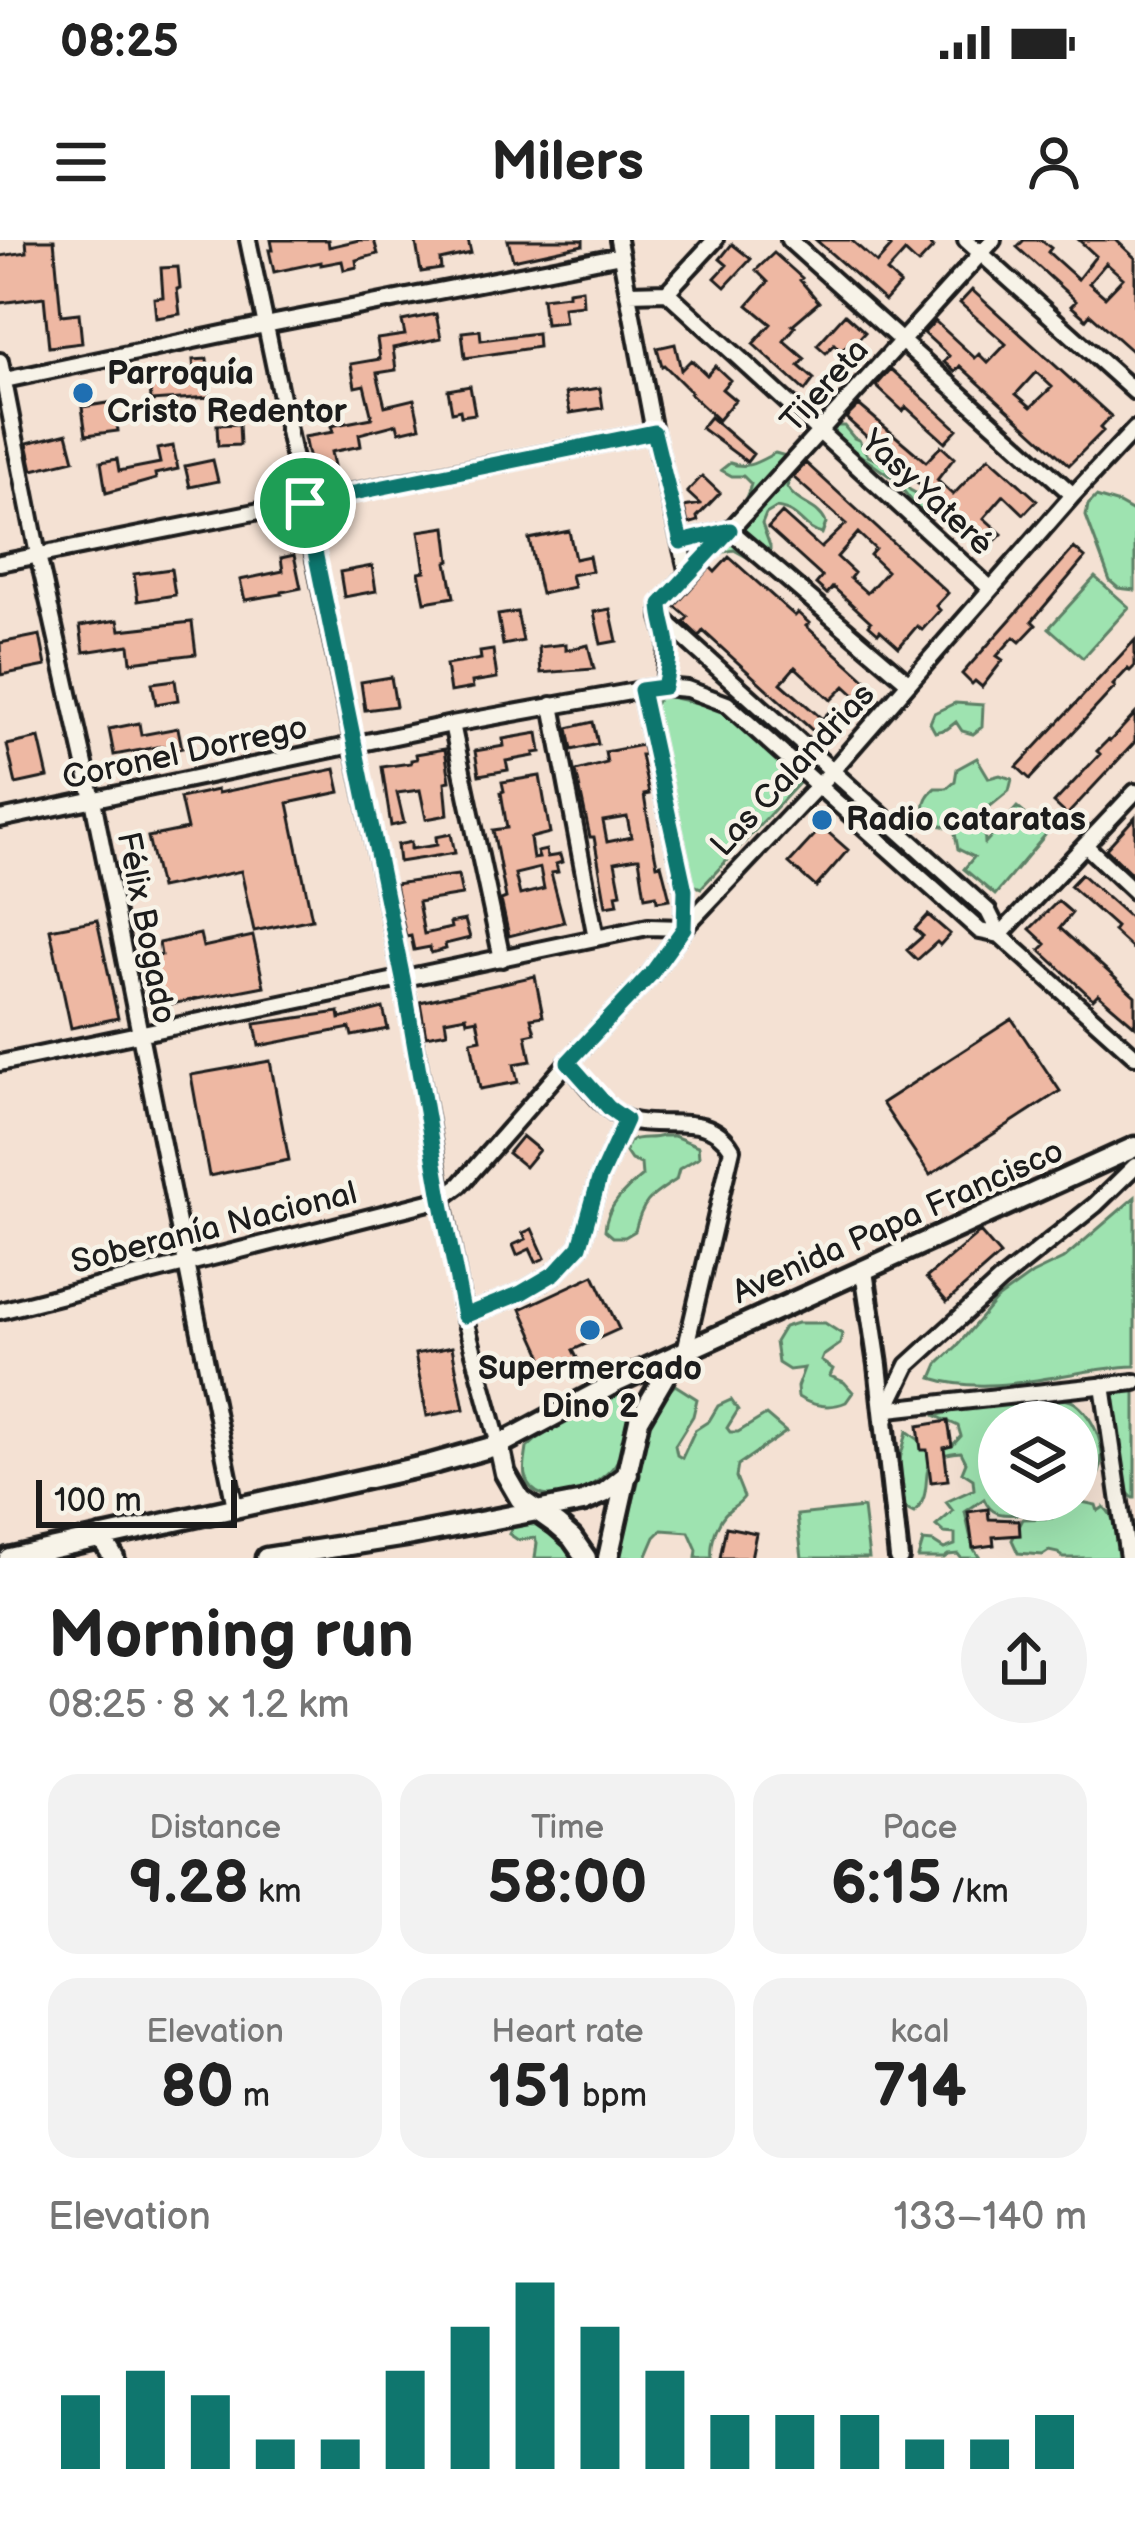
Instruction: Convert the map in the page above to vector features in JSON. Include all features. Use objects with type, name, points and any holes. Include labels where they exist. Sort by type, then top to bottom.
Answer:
[{"type":"main road","name":"Avenida Papa Francisco","points":[[9,1558],[499,1445],[616,1382],[1135,1148]]},
{"type":"main road","points":[[608,1558],[639,1420],[685,1351]]},
{"type":"main road","points":[[616,1382],[634,1395],[639,1420]]},
{"type":"main road","points":[[499,1445],[520,1499],[572,1538],[586,1558]]},
{"type":"main road","points":[[266,1558],[348,1551],[584,1502],[628,1474]]},
{"type":"main road","points":[[101,1537],[114,1558]]},
{"type":"street","points":[[248,240],[403,979],[464,1316],[499,1445]]},
{"type":"street","points":[[629,293],[667,292],[715,240]]},
{"type":"street","points":[[790,240],[1072,495]]},
{"type":"street","points":[[966,240],[1135,392]]},
{"type":"street","name":"Tijereta","points":[[661,617],[661,604],[993,240]]},
{"type":"street","points":[[2,381],[620,248],[654,432],[688,574]]},
{"type":"street","name":"Yasy Yateré","points":[[667,292],[990,588]]},
{"type":"street","name":"Félix Bogado","points":[[0,361],[235,1508]]},
{"type":"street","name":"Las Calandrias","points":[[441,1198],[460,1185],[651,974],[684,928],[832,771],[1135,428]]},
{"type":"street","points":[[0,563],[654,432]]},
{"type":"street","points":[[681,542],[730,530],[909,683]]},
{"type":"street","points":[[661,617],[669,661],[664,687],[687,689],[727,704],[980,932],[1000,935]]},
{"type":"street","points":[[661,617],[988,911],[1000,935],[1135,1057]]},
{"type":"street","name":"Coronel Dorrego","points":[[0,819],[452,724],[664,687]]},
{"type":"street","points":[[0,1063],[648,927],[684,928],[685,890],[641,690]]},
{"type":"street","points":[[552,705],[596,938]]},
{"type":"street","points":[[452,724],[502,959]]},
{"type":"street","points":[[1000,935],[1135,793]]},
{"type":"street","points":[[1086,846],[1135,892]]},
{"type":"street","points":[[568,1062],[626,1120],[706,1125],[724,1136],[732,1148],[685,1351]]},
{"type":"street","points":[[464,1316],[555,1273],[580,1246],[599,1179],[626,1120]]},
{"type":"street","points":[[884,1430],[908,1365],[1135,1166]]},
{"type":"street","name":"Soberanía Nacional","points":[[0,1311],[441,1198]]},
{"type":"street","points":[[864,1270],[899,1558]]},
{"type":"street","points":[[889,1409],[1135,1382]]},
{"type":"street","points":[[1103,1385],[1128,1558]]},
{"type":"green space","points":[[836,426],[844,426],[868,456],[884,463],[923,497],[929,512],[918,509],[895,480],[833,436]]},
{"type":"green space","points":[[775,453],[786,456],[793,466],[787,487],[791,493],[823,517],[822,534],[776,508],[762,524],[770,546],[770,557],[763,566],[734,550],[713,559],[751,484],[743,476],[721,470],[730,463],[748,465]]},
{"type":"green space","points":[[1096,497],[1135,513],[1135,590],[1118,588],[1110,581],[1086,516]]},
{"type":"green space","points":[[1095,577],[1129,607],[1083,658],[1049,628]]},
{"type":"green space","points":[[661,695],[724,709],[801,781],[701,888],[690,884],[654,706]]},
{"type":"green space","points":[[955,703],[983,705],[982,727],[973,734],[962,731],[956,722],[935,732],[930,723],[934,713]]},
{"type":"green space","points":[[977,758],[989,778],[1012,779],[1009,791],[983,812],[985,843],[1017,807],[1047,833],[995,895],[964,869],[974,857],[958,849],[954,828],[937,824],[925,809],[935,788],[947,788],[955,781],[957,769]]},
{"type":"green space","points":[[674,1136],[698,1146],[699,1157],[679,1169],[676,1180],[649,1200],[635,1231],[613,1237],[605,1230],[609,1214],[642,1176],[641,1164],[625,1151],[629,1141]]},
{"type":"green space","points":[[1135,1197],[1135,1366],[1007,1384],[956,1384],[932,1378],[938,1364],[996,1300],[1063,1259]]},
{"type":"green space","points":[[825,1323],[842,1334],[840,1344],[821,1361],[833,1369],[830,1376],[853,1392],[846,1402],[821,1405],[798,1397],[804,1368],[789,1370],[778,1363],[775,1342],[784,1327]]},
{"type":"green space","points":[[675,1385],[697,1399],[693,1416],[675,1445],[682,1458],[695,1430],[709,1421],[718,1406],[731,1400],[738,1410],[727,1428],[730,1432],[766,1415],[786,1432],[738,1465],[736,1477],[744,1497],[718,1526],[712,1558],[696,1558],[689,1532],[662,1530],[646,1558],[620,1558],[615,1536],[638,1482],[631,1465],[652,1408]]},
{"type":"green space","points":[[1135,1388],[1133,1498],[1125,1490],[1107,1400],[1109,1390]]},
{"type":"green space","points":[[620,1392],[626,1395],[627,1429],[611,1470],[571,1494],[543,1495],[532,1488],[524,1473],[527,1448]]},
{"type":"green space","points":[[1051,1398],[1070,1401],[1013,1401]]},
{"type":"green space","points":[[978,1403],[978,1503],[965,1512],[980,1558],[958,1554],[918,1558],[923,1541],[944,1549],[955,1545],[955,1534],[936,1526],[953,1511],[946,1502],[974,1489],[973,1479],[962,1472],[966,1462],[961,1452],[944,1455],[929,1466],[922,1503],[914,1513],[904,1507],[896,1489],[907,1431],[926,1445],[952,1446],[961,1436],[958,1426],[934,1415]]},
{"type":"green space","points":[[1098,1437],[1102,1450],[1098,1475]]},
{"type":"green space","points":[[1104,1507],[1116,1531],[1119,1558],[1018,1553],[1012,1540],[1022,1521],[1098,1521],[1098,1511]]},
{"type":"green space","points":[[863,1508],[869,1558],[802,1558],[797,1515]]},
{"type":"green space","points":[[557,1516],[574,1525],[577,1558],[535,1558],[535,1538],[518,1540],[509,1534],[514,1524]]},
{"type":"building","points":[[26,240],[54,240],[61,315],[79,313],[82,343],[49,347],[44,297],[0,303],[0,256],[27,252]]},
{"type":"building","points":[[271,240],[328,240],[329,247],[374,240],[378,254],[356,260],[357,267],[344,270],[342,261],[274,272]]},
{"type":"building","points":[[468,240],[471,253],[440,260],[441,269],[421,272],[416,243]]},
{"type":"building","points":[[508,240],[583,240],[583,245],[513,260]]},
{"type":"building","points":[[816,240],[851,240],[877,263],[891,247],[884,240],[925,240],[933,248],[918,264],[905,252],[887,272],[900,284],[885,301]]},
{"type":"building","points":[[1024,240],[1041,240],[1078,279],[1096,256],[1079,240],[1116,240],[1135,258],[1135,354],[1090,314],[1086,319],[1071,306],[1076,301],[1017,247]],"holes":[[[1106,263],[1123,278],[1105,297],[1089,283]]]},
{"type":"building","points":[[732,244],[751,259],[725,287],[715,278],[727,265],[720,259]]},
{"type":"building","points":[[774,253],[802,278],[819,302],[792,325],[784,341],[805,359],[799,366],[814,379],[805,391],[753,344],[771,324],[748,305],[768,282],[756,270]]},
{"type":"building","points":[[178,267],[180,314],[156,318],[154,298],[163,297],[161,268]]},
{"type":"building","points":[[582,289],[583,305],[563,307],[565,322],[545,324],[542,298]]},
{"type":"building","points":[[972,290],[1111,416],[1100,428],[1103,431],[1069,465],[960,366],[955,372],[944,362],[949,356],[924,333],[935,321],[975,358],[979,354],[988,363],[1006,344],[960,303]],"holes":[[[1036,372],[1052,387],[1031,407],[1016,394]]]},
{"type":"building","points":[[436,314],[441,338],[393,348],[396,370],[377,373],[385,406],[414,399],[420,427],[399,432],[397,424],[359,434],[361,446],[331,452],[334,466],[311,470],[304,437],[372,418],[364,385],[355,387],[351,364],[380,359],[377,339],[405,335],[402,321]]},
{"type":"building","points":[[845,314],[865,332],[852,346],[849,343],[841,351],[834,344],[826,353],[817,345]]},
{"type":"building","points":[[480,330],[481,340],[537,333],[538,347],[465,358],[462,332]]},
{"type":"building","points":[[675,344],[681,370],[691,360],[707,375],[715,366],[730,380],[722,389],[735,400],[718,420],[662,366],[657,348]]},
{"type":"building","points":[[207,359],[210,397],[151,401],[150,385],[195,382],[193,360]]},
{"type":"building","points":[[891,369],[957,429],[945,442],[876,386]]},
{"type":"building","points":[[470,386],[475,414],[452,412],[448,390]]},
{"type":"building","points":[[600,388],[603,408],[570,413],[566,393]]},
{"type":"building","points":[[114,402],[118,431],[86,435],[82,407]]},
{"type":"building","points":[[859,405],[926,462],[941,446],[954,458],[937,480],[953,495],[989,457],[1037,500],[1024,514],[1004,495],[984,518],[1002,534],[989,547],[846,418]]},
{"type":"building","points":[[710,417],[753,454],[747,462],[701,428]]},
{"type":"building","points":[[239,424],[240,445],[218,446],[217,425]]},
{"type":"building","points":[[67,433],[74,460],[33,470],[27,443]]},
{"type":"building","points":[[173,446],[178,469],[106,493],[101,462],[117,459],[119,471],[160,463],[157,449]]},
{"type":"building","points":[[213,460],[218,481],[190,487],[185,466]]},
{"type":"building","points":[[806,463],[948,593],[922,630],[917,626],[899,647],[869,625],[833,587],[827,594],[816,584],[822,577],[768,528],[782,513],[821,548],[846,524],[793,477]],"holes":[[[858,533],[875,549],[870,555],[887,571],[867,593],[837,557]]]},
{"type":"building","points":[[702,476],[720,493],[698,521],[688,524],[684,507],[700,504],[687,492]]},
{"type":"building","points":[[446,527],[454,597],[425,602],[419,531]]},
{"type":"building","points":[[569,531],[575,559],[589,556],[592,571],[571,575],[574,587],[541,594],[529,539]]},
{"type":"building","points":[[1074,548],[1085,558],[1032,621],[1036,625],[1020,642],[1014,637],[997,656],[1003,660],[982,687],[975,681],[972,684],[962,674]]},
{"type":"building","points":[[294,555],[301,588],[245,600],[240,580],[283,571],[281,558]]},
{"type":"building","points":[[729,557],[795,616],[798,613],[809,623],[806,626],[869,683],[857,697],[845,686],[831,700],[795,667],[781,683],[822,719],[829,712],[839,720],[822,739],[703,631],[699,636],[675,606],[710,567],[715,572]]},
{"type":"building","points":[[372,566],[376,591],[344,597],[340,572]]},
{"type":"building","points":[[171,569],[175,595],[138,601],[134,574]]},
{"type":"building","points":[[610,609],[617,641],[601,644],[594,612]]},
{"type":"building","points":[[517,612],[523,641],[503,645],[498,615]]},
{"type":"building","points":[[118,620],[120,630],[192,622],[196,654],[131,662],[129,645],[84,652],[80,626]]},
{"type":"building","points":[[40,635],[46,666],[1,675],[0,643]]},
{"type":"building","points":[[1135,640],[1135,666],[1030,779],[1017,767]]},
{"type":"building","points":[[566,644],[566,650],[588,645],[594,669],[541,673],[539,647]]},
{"type":"building","points":[[493,650],[497,678],[450,692],[446,665],[481,659],[480,652]]},
{"type":"building","points":[[391,677],[396,706],[365,710],[361,682]]},
{"type":"building","points":[[175,680],[178,700],[156,704],[152,683]]},
{"type":"building","points":[[1135,714],[1135,742],[1067,815],[1054,803]]},
{"type":"building","points":[[593,722],[598,744],[572,750],[568,728]]},
{"type":"building","points":[[139,723],[141,735],[178,728],[182,748],[164,752],[163,746],[114,755],[109,729]]},
{"type":"building","points":[[538,733],[541,752],[506,761],[508,770],[479,775],[475,751],[504,746],[503,739]]},
{"type":"building","points":[[39,738],[48,777],[16,784],[7,745]]},
{"type":"building","points":[[642,745],[647,814],[657,865],[661,864],[670,899],[645,897],[636,858],[615,862],[621,893],[616,894],[618,904],[606,906],[576,771],[607,763],[605,752]],"holes":[[[627,817],[631,837],[607,842],[603,821]]]},
{"type":"building","points":[[445,749],[448,815],[426,819],[420,790],[397,793],[404,823],[391,826],[382,767],[411,763],[416,754]]},
{"type":"building","points":[[335,769],[340,792],[288,803],[312,919],[254,931],[241,871],[160,888],[148,837],[187,829],[180,798]]},
{"type":"building","points":[[540,776],[550,833],[530,838],[533,859],[546,850],[547,857],[560,855],[562,862],[556,864],[558,872],[551,873],[564,922],[509,936],[493,830],[507,828],[502,782]],"holes":[[[540,868],[544,889],[520,895],[515,874]]]},
{"type":"building","points":[[1135,817],[1135,877],[1106,849]]},
{"type":"building","points":[[822,827],[848,850],[816,887],[789,863]]},
{"type":"building","points":[[451,834],[455,853],[399,862],[397,845],[411,842],[411,849],[437,845],[436,837]]},
{"type":"building","points":[[1081,874],[1135,922],[1135,951],[1070,886]]},
{"type":"building","points":[[458,875],[462,895],[418,902],[424,934],[465,920],[470,938],[431,953],[430,947],[414,950],[411,936],[406,937],[395,884]]},
{"type":"building","points":[[1058,901],[1072,913],[1060,928],[1135,996],[1135,1026],[1098,994],[1093,999],[1040,950],[1046,944],[1030,929]]},
{"type":"building","points":[[928,915],[950,934],[917,960],[907,950],[923,936],[915,929]]},
{"type":"building","points":[[97,920],[118,1018],[71,1028],[50,929]]},
{"type":"building","points":[[200,934],[203,947],[253,936],[264,986],[156,1007],[148,1002],[139,960],[161,955],[159,943]]},
{"type":"building","points":[[535,976],[543,1016],[531,1018],[535,1033],[526,1035],[531,1061],[514,1064],[518,1082],[480,1089],[471,1041],[481,1039],[477,1019],[445,1020],[447,1032],[426,1036],[420,1002]]},
{"type":"building","points":[[383,1008],[388,1029],[352,1036],[350,1028],[259,1046],[255,1024],[339,1012],[340,1019]]},
{"type":"building","points":[[1012,1019],[1060,1091],[930,1175],[882,1103]]},
{"type":"building","points":[[270,1061],[289,1160],[209,1176],[191,1075]]},
{"type":"building","points":[[522,1136],[539,1150],[525,1167],[508,1153]]},
{"type":"building","points":[[532,1229],[545,1258],[536,1262],[530,1249],[517,1255],[513,1245],[526,1239],[523,1233]]},
{"type":"building","points":[[980,1232],[1000,1255],[947,1302],[926,1278]]},
{"type":"building","points":[[594,1275],[619,1329],[573,1350],[581,1366],[553,1379],[521,1309]]},
{"type":"building","points":[[452,1347],[464,1409],[427,1416],[415,1354]]},
{"type":"building","points":[[948,1421],[952,1446],[944,1448],[948,1480],[931,1482],[918,1426]]},
{"type":"building","points":[[978,1510],[978,1521],[1019,1521],[1020,1535],[993,1537],[994,1545],[973,1548],[968,1512]]},
{"type":"building","points":[[726,1527],[756,1533],[751,1558],[720,1558]]},
{"type":"place","name":"Parroquía Cristo Redentor","points":[[83,393]]},
{"type":"place","name":"Radio cataratas","points":[[822,820]]},
{"type":"place","name":"Supermercado Dino 2","points":[[590,1330]]},
{"type":"route","points":[[654,432],[681,542],[730,530],[661,604],[669,661],[664,687],[641,690],[685,890],[684,928],[651,974],[568,1062],[626,1120],[599,1179],[580,1246],[555,1273],[464,1316],[403,979],[305,503],[654,432]]}]
